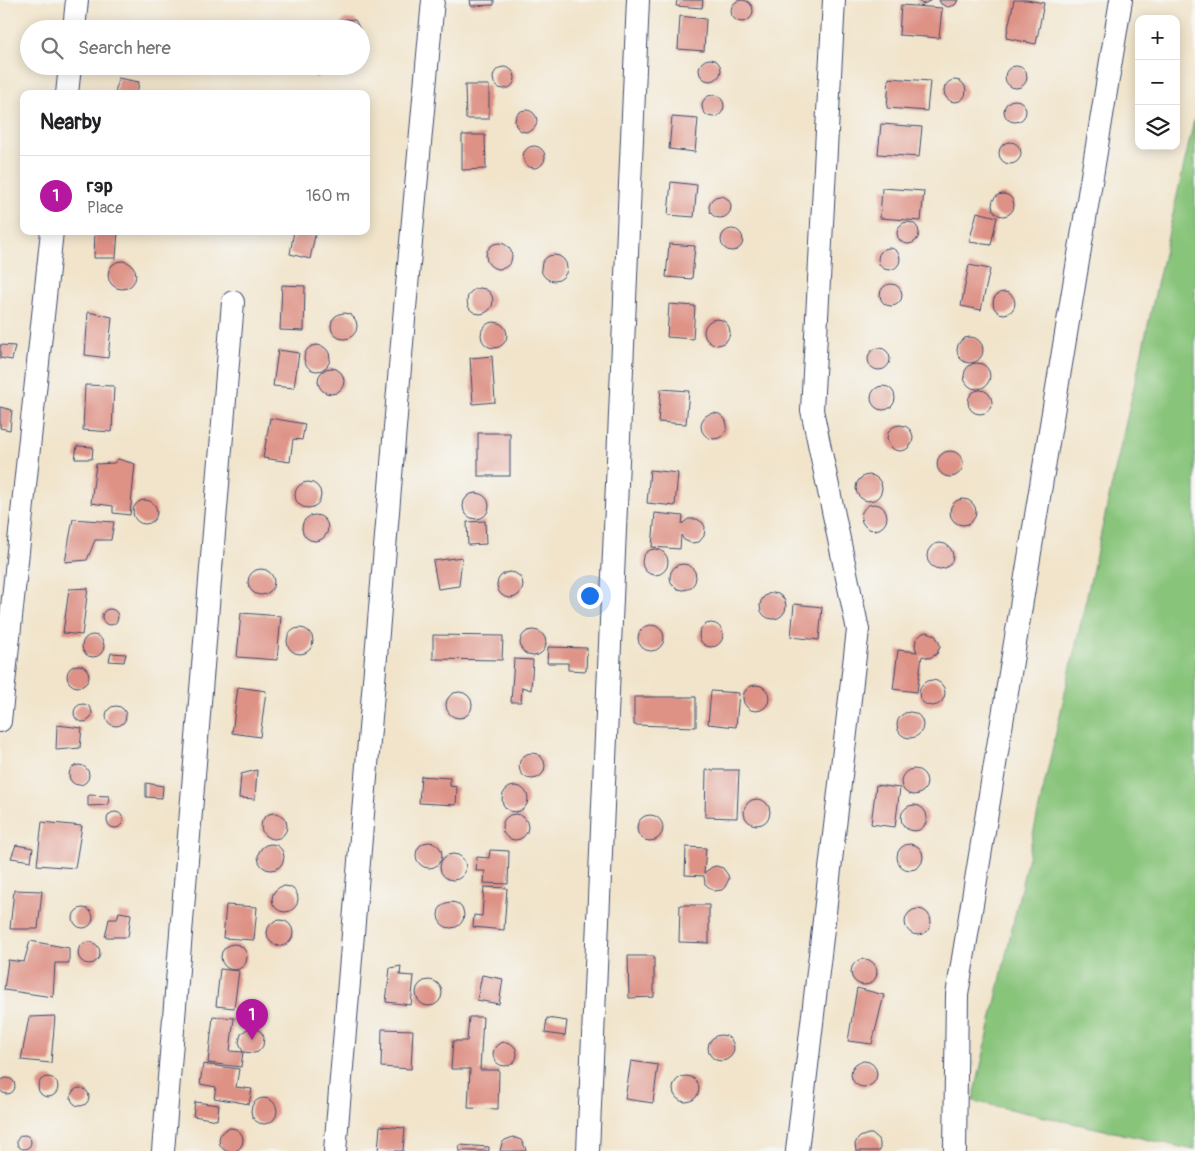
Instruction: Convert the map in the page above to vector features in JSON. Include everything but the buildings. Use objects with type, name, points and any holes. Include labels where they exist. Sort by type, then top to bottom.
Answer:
[{"type":"street","points":[[75,20],[77,0]]},
{"type":"street","points":[[335,1151],[404,329],[434,0]]},
{"type":"street","points":[[588,1151],[638,0]]},
{"type":"street","points":[[797,1151],[858,630],[812,410],[834,0]]},
{"type":"street","points":[[955,1151],[957,995],[1122,0]]},
{"type":"street","points":[[67,90],[69,75]]},
{"type":"street","points":[[0,721],[52,235]]},
{"type":"street","points":[[163,1151],[233,302]]},
{"type":"green space","points":[[1195,116],[1195,1150],[973,1101]]},
{"type":"place","name":"гэр","points":[[252,1040]]}]
